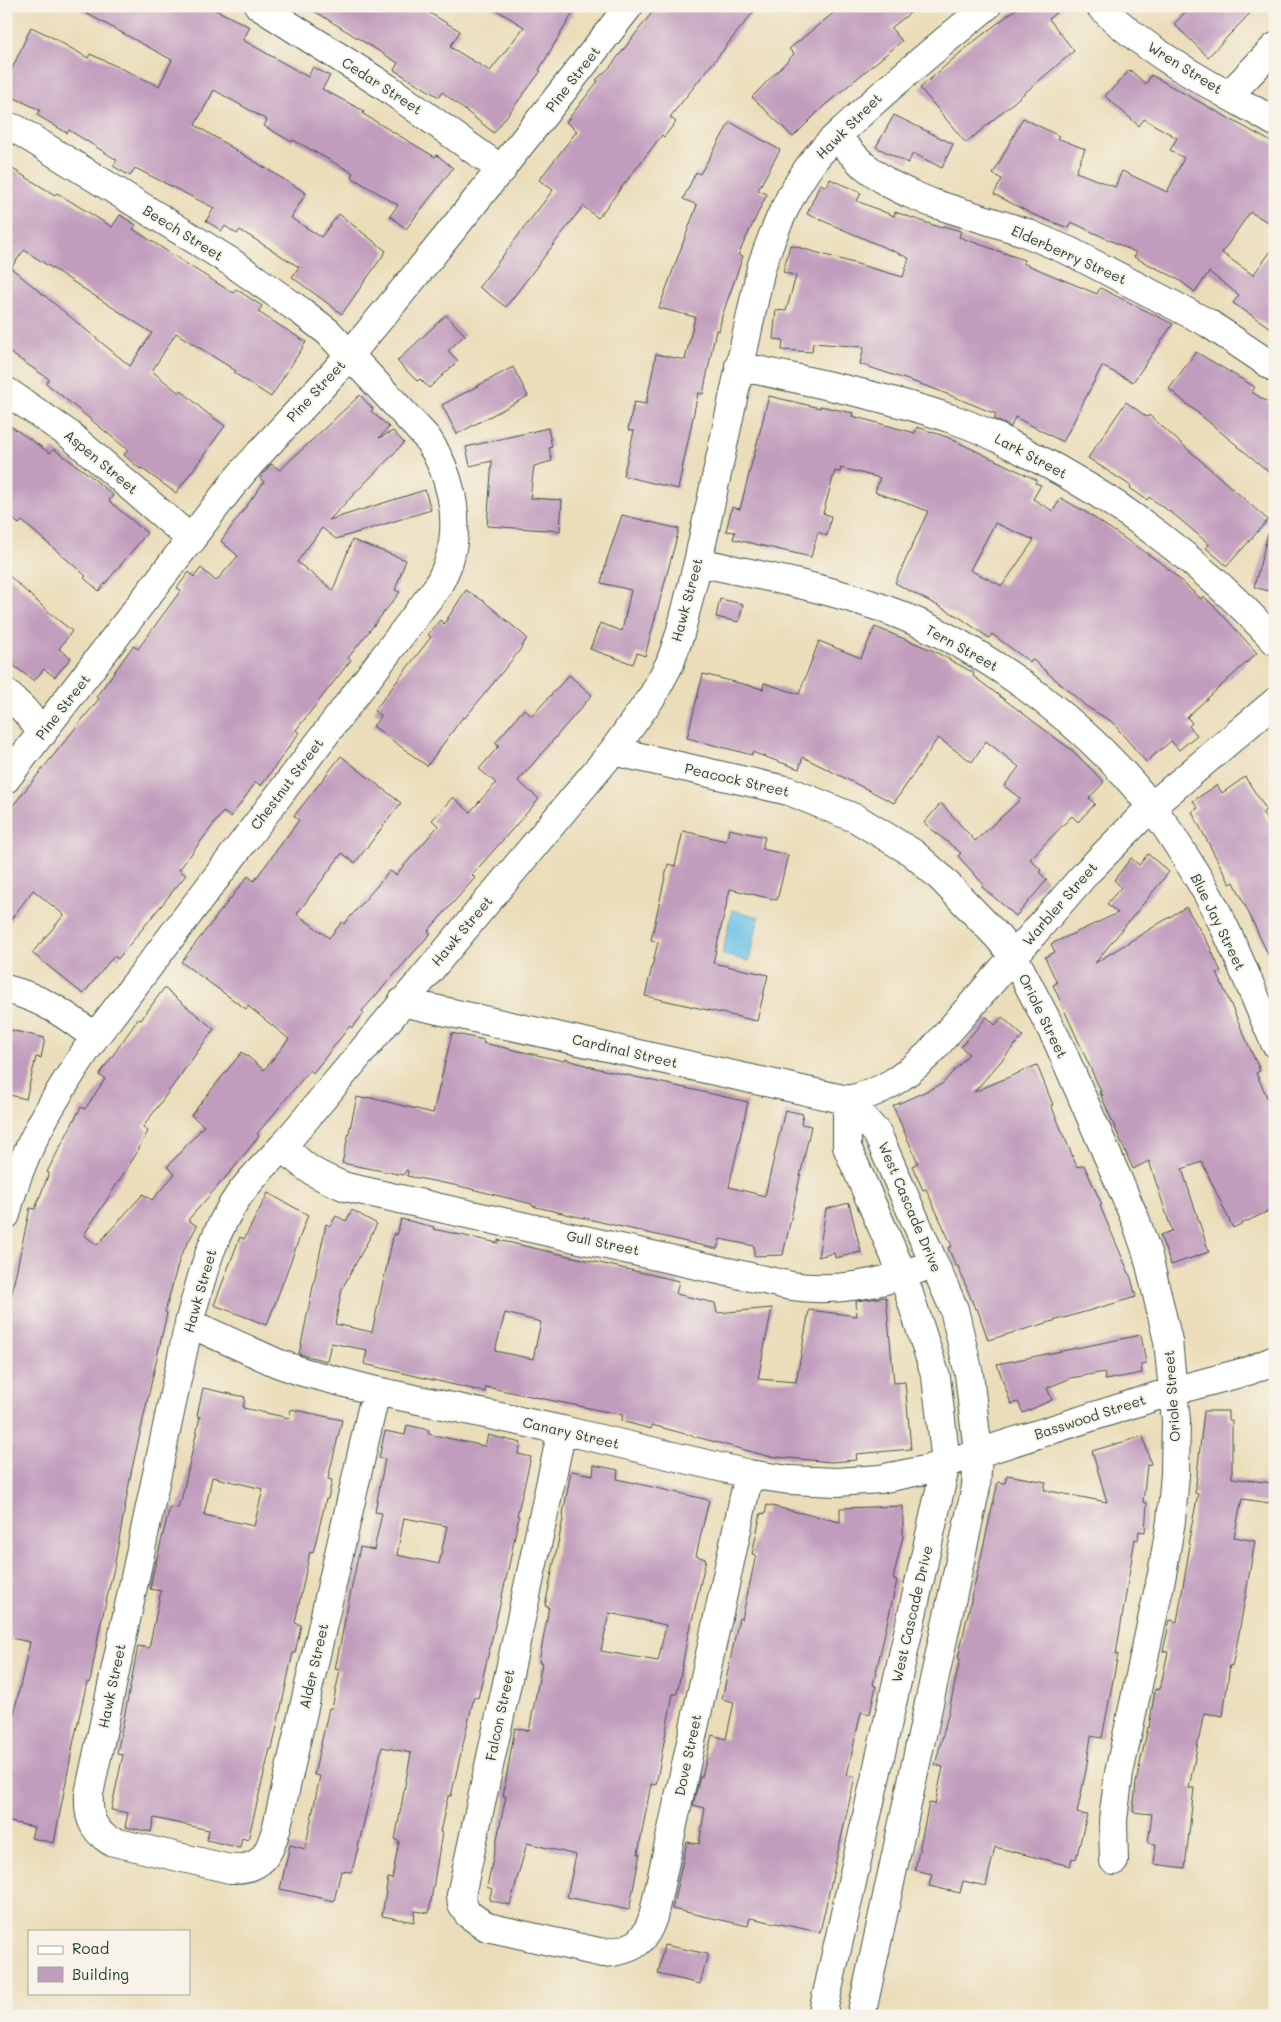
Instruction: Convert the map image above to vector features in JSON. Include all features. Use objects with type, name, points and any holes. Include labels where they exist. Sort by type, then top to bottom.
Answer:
[{"type":"street","name":"Cedar Street","points":[[259,6],[386,87],[502,170]]},
{"type":"street","name":"Pine Street","points":[[6,779],[192,540],[237,479],[272,438],[350,354],[502,170],[629,6]]},
{"type":"street","name":"Hawk Street","points":[[186,1859],[110,1841],[93,1825],[88,1812],[89,1794],[189,1323],[204,1268],[230,1208],[240,1194],[283,1146],[613,751],[653,695],[670,663],[680,634],[698,562],[761,268],[788,200],[815,159],[836,136],[885,90],[988,6]]},
{"type":"street","name":"Wren Street","points":[[1100,6],[1117,23],[1157,52],[1275,122]]},
{"type":"street","points":[[1229,95],[1275,47]]},
{"type":"street","name":"Beech Street","points":[[6,126],[16,129],[231,262],[328,332],[350,354]]},
{"type":"street","name":"Elderberry Street","points":[[836,136],[862,164],[908,193],[932,203],[1024,232],[1071,252],[1208,323],[1275,368]]},
{"type":"street","name":"Chestnut Street","points":[[6,1215],[19,1172],[37,1131],[56,1095],[95,1037],[438,586],[450,560],[453,546],[454,516],[445,470],[439,456],[427,438],[350,354]]},
{"type":"street","name":"Lark Street","points":[[739,366],[890,400],[916,408],[968,425],[1059,469],[1106,498],[1180,552],[1250,613],[1275,640]]},
{"type":"street","name":"Aspen Street","points":[[6,391],[70,435],[192,540]]},
{"type":"street","name":"Tern Street","points":[[698,562],[796,583],[863,601],[950,638],[1003,671],[1059,713],[1100,750],[1151,807]]},
{"type":"street","points":[[6,693],[24,710],[43,733]]},
{"type":"street","name":"Warbler Street","points":[[847,1100],[862,1098],[884,1089],[907,1074],[929,1054],[1086,873],[1151,807],[1275,702]]},
{"type":"street","name":"Peacock Street","points":[[613,751],[789,791],[857,819],[913,853],[947,884],[997,936],[1014,957]]},
{"type":"street","name":"Blue Jay Street","points":[[1151,807],[1198,877],[1216,910],[1275,1043]]},
{"type":"street","name":"Oriole Street","points":[[1014,957],[1058,1042],[1136,1221],[1156,1283],[1168,1340],[1176,1421],[1175,1474],[1171,1521],[1162,1574],[1119,1773],[1113,1820],[1114,1861]]},
{"type":"street","points":[[6,989],[35,998],[61,1010],[95,1037]]},
{"type":"street","name":"Cardinal Street","points":[[402,1002],[847,1100]]},
{"type":"street","name":"West Cascade Drive","points":[[822,2016],[902,1657],[962,1458],[969,1374],[954,1310],[878,1134],[847,1100]]},
{"type":"street","name":"West Cascade Drive","points":[[847,1100],[847,1147],[903,1275],[962,1458],[976,1487],[861,2016]]},
{"type":"street","name":"Gull Street","points":[[283,1146],[301,1165],[323,1178],[346,1187],[791,1286],[835,1289],[903,1275],[934,1264]]},
{"type":"street","name":"Canary Street","points":[[189,1323],[277,1363],[303,1372],[750,1474],[789,1480],[838,1482],[880,1479],[925,1470],[962,1458]]},
{"type":"street","name":"Basswood Street","points":[[962,1458],[1173,1391],[1248,1371],[1275,1360]]},
{"type":"street","name":"Alder Street","points":[[186,1859],[242,1870],[257,1865],[263,1860],[271,1847],[280,1817],[376,1390]]},
{"type":"street","name":"Falcon Street","points":[[550,1941],[480,1924],[468,1914],[462,1905],[461,1895],[562,1430]]},
{"type":"street","name":"Dove Street","points":[[550,1941],[603,1953],[619,1952],[631,1948],[648,1931],[653,1917],[750,1474]]},
{"type":"street","points":[[902,1657],[937,1664]]},
{"type":"street","points":[[852,1884],[888,1892]]},
{"type":"water","points":[[732,910],[759,917],[749,961],[722,955]]},
{"type":"building","points":[[73,6],[208,6],[250,27],[243,40],[308,77],[313,67],[330,76],[322,89],[364,111],[363,114],[435,157],[437,155],[453,168],[406,229],[390,216],[398,205],[351,177],[353,173],[264,126],[267,120],[214,90],[195,125],[306,193],[291,218],[321,237],[339,214],[386,251],[342,314],[292,277],[299,267],[240,230],[237,234],[225,226],[222,231],[206,221],[214,208],[135,168],[130,176],[113,166],[117,160],[69,130],[67,133],[37,115],[40,110],[6,94],[6,82],[31,27],[88,58],[90,54],[159,86],[172,60]]},
{"type":"building","points":[[306,6],[418,6],[460,31],[450,47],[490,71],[524,27],[490,6],[577,6],[539,70],[541,71],[494,133],[442,92],[439,97],[394,70],[398,63]]},
{"type":"building","points":[[657,6],[758,6],[670,117],[676,122],[664,137],[662,135],[598,218],[583,206],[506,307],[479,287],[553,190],[539,180],[577,131],[566,122],[598,81],[596,80],[610,67]]},
{"type":"building","points":[[842,6],[919,6],[891,28],[902,41],[825,105],[793,137],[752,97],[794,54],[789,49]]},
{"type":"building","points":[[1020,6],[1063,6],[1049,19],[1074,51],[966,143],[920,88],[968,46]]},
{"type":"building","points":[[1191,6],[1257,6],[1208,57],[1174,24]]},
{"type":"building","points":[[1130,70],[1146,84],[1151,75],[1275,144],[1275,226],[1250,212],[1222,253],[1253,275],[1275,246],[1275,331],[1233,303],[1239,295],[1209,272],[1195,292],[1176,278],[1134,257],[1137,253],[1071,222],[1068,228],[1032,214],[994,194],[1002,179],[993,174],[1023,118],[1059,136],[1057,138],[1085,149],[1076,172],[1115,187],[1122,171],[1167,192],[1184,158],[1170,150],[1177,138],[1144,119],[1139,126],[1105,96]]},
{"type":"building","points":[[894,115],[953,144],[942,168],[913,153],[908,163],[876,147]]},
{"type":"building","points":[[730,122],[780,150],[758,190],[767,194],[738,255],[743,256],[722,316],[719,331],[716,330],[703,394],[698,393],[678,489],[623,476],[634,431],[628,430],[634,402],[646,404],[656,354],[685,360],[695,317],[659,308],[697,205],[683,199],[696,172],[700,174]]},
{"type":"building","points":[[6,165],[55,195],[57,193],[112,227],[120,215],[136,225],[133,229],[193,268],[233,293],[236,289],[262,306],[258,312],[306,342],[271,397],[234,373],[236,371],[176,333],[152,371],[179,393],[181,390],[203,410],[225,426],[176,493],[140,469],[124,455],[128,450],[46,383],[49,379],[6,350]],"holes":[[[24,250],[152,333],[130,366],[11,268]]]},
{"type":"building","points":[[830,179],[861,193],[857,201],[894,216],[895,212],[942,228],[943,226],[961,231],[959,237],[1024,260],[1023,263],[1097,294],[1100,288],[1173,324],[1133,382],[1102,366],[1063,442],[1015,417],[1011,427],[994,419],[996,414],[932,388],[860,364],[864,347],[813,343],[812,352],[782,350],[783,340],[773,339],[776,310],[786,311],[796,276],[783,272],[790,245],[903,277],[909,258],[807,214],[820,184],[827,187]]},
{"type":"building","points":[[446,315],[465,335],[448,351],[458,361],[429,388],[420,379],[417,381],[397,361]]},
{"type":"building","points":[[1196,352],[1255,387],[1252,392],[1275,407],[1275,477],[1169,389]]},
{"type":"building","points":[[513,367],[528,396],[457,434],[442,405]]},
{"type":"building","points":[[360,395],[373,409],[371,411],[389,427],[379,438],[393,431],[404,443],[329,520],[425,490],[431,510],[336,539],[322,528],[297,562],[333,590],[352,540],[406,560],[395,590],[400,592],[348,658],[351,660],[296,730],[299,733],[261,786],[256,782],[231,817],[223,812],[179,870],[186,875],[118,959],[114,956],[83,994],[32,953],[64,915],[33,890],[6,926],[6,814],[99,699],[96,697],[133,646],[138,649],[181,590],[177,588],[189,572],[194,577],[201,568],[216,581],[238,556],[221,541],[264,482],[260,478],[271,464],[280,470]]},
{"type":"building","points":[[769,396],[820,408],[820,406],[853,413],[852,416],[915,433],[917,427],[947,437],[1037,480],[1035,483],[1041,485],[1033,499],[1053,511],[1061,498],[1087,513],[1164,565],[1201,599],[1203,596],[1257,653],[1187,717],[1192,723],[1189,726],[1197,735],[1179,750],[1171,741],[1146,762],[1111,721],[1087,707],[1032,659],[1030,662],[992,634],[989,638],[959,617],[895,583],[928,511],[875,492],[880,478],[841,468],[840,472],[835,471],[823,513],[831,516],[827,536],[818,532],[811,557],[733,539],[735,532],[726,531],[732,507],[740,509]],"holes":[[[995,523],[1034,540],[1002,586],[970,570]]]},
{"type":"building","points":[[1126,402],[1147,417],[1149,415],[1268,520],[1227,566],[1206,548],[1209,544],[1177,517],[1149,497],[1147,500],[1130,488],[1131,486],[1088,458]]},
{"type":"building","points":[[6,423],[50,453],[54,449],[87,473],[113,495],[109,501],[147,533],[99,591],[84,578],[86,576],[22,521],[19,524],[6,514]]},
{"type":"building","points":[[548,428],[552,447],[549,448],[552,461],[534,466],[530,498],[562,500],[560,531],[487,526],[492,461],[470,466],[466,447]]},
{"type":"building","points":[[622,515],[679,529],[645,656],[637,653],[633,664],[590,649],[600,623],[622,631],[631,590],[601,583]]},
{"type":"building","points":[[1268,534],[1275,534],[1275,593],[1254,587]]},
{"type":"building","points":[[6,573],[72,631],[59,649],[71,658],[55,677],[44,669],[34,681],[6,660]]},
{"type":"building","points":[[466,590],[485,602],[527,638],[520,650],[465,718],[463,717],[427,766],[373,726],[381,716],[374,711],[431,637],[428,635],[440,620],[444,624]]},
{"type":"building","points":[[720,599],[743,604],[739,622],[716,617]]},
{"type":"building","points":[[875,627],[932,650],[974,673],[973,676],[1073,751],[1104,782],[1089,798],[1095,804],[1078,822],[1072,816],[1030,859],[1041,870],[1039,872],[1047,880],[1016,916],[982,887],[984,885],[958,856],[961,853],[924,823],[941,803],[975,841],[1021,799],[1004,786],[1019,767],[986,741],[972,762],[938,738],[894,803],[803,757],[799,769],[752,752],[752,755],[687,738],[703,674],[763,689],[764,683],[799,694],[819,641],[861,658]]},
{"type":"building","points":[[569,675],[592,695],[518,781],[539,799],[472,875],[475,878],[428,931],[431,933],[362,1011],[364,1013],[352,1028],[350,1026],[313,1073],[310,1070],[257,1134],[259,1136],[233,1169],[188,1220],[197,1226],[180,1257],[165,1312],[167,1313],[131,1473],[114,1568],[99,1631],[90,1683],[87,1682],[54,1843],[31,1838],[34,1827],[6,1821],[6,1749],[30,1642],[6,1637],[6,1295],[11,1296],[30,1208],[35,1209],[49,1173],[47,1172],[81,1107],[85,1109],[105,1079],[99,1075],[139,1018],[141,1020],[164,988],[214,1029],[143,1127],[148,1131],[135,1156],[84,1235],[97,1245],[143,1194],[152,1200],[175,1174],[167,1167],[204,1126],[191,1115],[242,1052],[264,1070],[289,1039],[248,1006],[246,1009],[181,962],[248,876],[254,881],[299,820],[294,816],[341,756],[401,803],[355,863],[342,853],[297,914],[329,938],[342,922],[344,924],[390,871],[396,875],[438,826],[432,820],[453,797],[470,812],[496,783],[479,769],[499,746],[495,743],[524,709],[532,716]]},
{"type":"building","points":[[1245,777],[1266,809],[1263,813],[1275,836],[1275,969],[1234,882],[1230,884],[1192,812],[1198,808],[1193,801],[1217,785],[1222,793]]},
{"type":"building","points":[[729,829],[765,837],[762,849],[788,855],[777,900],[730,889],[713,963],[768,975],[757,1021],[645,996],[658,942],[651,940],[668,864],[675,866],[683,831],[726,841]]},
{"type":"building","points":[[1148,854],[1169,872],[1095,963],[1186,907],[1209,945],[1221,972],[1217,973],[1260,1071],[1256,1073],[1275,1114],[1275,1208],[1233,1228],[1202,1162],[1182,1169],[1209,1252],[1171,1265],[1160,1235],[1172,1231],[1149,1161],[1133,1169],[1099,1091],[1103,1096],[1053,985],[1057,983],[1045,957],[1055,952],[1051,944],[1118,913],[1107,904],[1121,887],[1114,880],[1131,858],[1139,865]]},
{"type":"building","points":[[987,1017],[995,1025],[1002,1017],[1023,1036],[974,1092],[1037,1065],[1053,1105],[1051,1105],[1077,1167],[1084,1165],[1102,1205],[1100,1206],[1131,1278],[1136,1297],[988,1340],[977,1308],[975,1309],[958,1266],[956,1266],[948,1248],[952,1246],[926,1189],[923,1190],[912,1166],[918,1163],[893,1106],[942,1084],[969,1054],[961,1047]]},
{"type":"building","points":[[6,1029],[45,1038],[41,1058],[36,1057],[26,1099],[6,1094]]},
{"type":"building","points":[[452,1033],[484,1040],[483,1043],[564,1061],[565,1059],[595,1068],[748,1102],[729,1187],[765,1196],[785,1110],[803,1114],[801,1124],[811,1126],[783,1255],[754,1256],[754,1246],[720,1239],[717,1249],[532,1206],[532,1204],[459,1186],[407,1176],[408,1171],[406,1170],[403,1175],[342,1163],[357,1097],[366,1099],[367,1097],[433,1113]]},
{"type":"building","points":[[268,1193],[308,1215],[267,1325],[214,1305],[240,1237],[244,1239]]},
{"type":"building","points":[[849,1203],[861,1252],[835,1258],[834,1253],[818,1257],[826,1209]]},
{"type":"building","points":[[352,1210],[377,1224],[342,1289],[335,1324],[372,1332],[394,1233],[397,1235],[401,1219],[434,1227],[433,1229],[498,1243],[498,1240],[679,1281],[676,1294],[715,1303],[717,1313],[772,1308],[758,1379],[796,1382],[809,1310],[857,1316],[856,1301],[886,1297],[894,1383],[905,1382],[911,1449],[856,1454],[857,1460],[831,1462],[767,1456],[652,1425],[651,1429],[621,1421],[623,1415],[486,1387],[485,1392],[364,1364],[367,1350],[331,1343],[327,1361],[299,1354],[326,1224],[330,1226],[336,1216],[346,1221]],"holes":[[[505,1313],[541,1322],[533,1359],[495,1351]]]},
{"type":"building","points":[[1141,1335],[1146,1363],[1141,1364],[1142,1373],[1105,1380],[1104,1372],[1071,1378],[1047,1388],[1052,1400],[1023,1413],[1018,1402],[1011,1404],[997,1364]]},
{"type":"building","points":[[203,1388],[245,1397],[243,1408],[289,1418],[291,1409],[342,1420],[328,1479],[332,1480],[328,1499],[326,1499],[313,1553],[310,1552],[295,1623],[301,1625],[295,1653],[293,1653],[272,1749],[270,1749],[248,1840],[242,1838],[240,1848],[207,1840],[209,1830],[154,1818],[151,1832],[125,1827],[128,1813],[111,1810],[123,1755],[117,1754],[138,1646],[149,1648],[161,1591],[150,1589],[152,1577],[170,1507],[178,1508],[181,1501],[200,1417],[197,1416]],"holes":[[[212,1477],[263,1489],[254,1526],[204,1515]]]},
{"type":"building","points":[[1204,1411],[1228,1411],[1228,1420],[1232,1420],[1232,1478],[1273,1483],[1270,1503],[1242,1499],[1234,1537],[1255,1541],[1238,1639],[1232,1666],[1230,1665],[1223,1716],[1204,1713],[1189,1788],[1194,1788],[1185,1868],[1154,1864],[1156,1844],[1148,1843],[1152,1814],[1133,1812],[1136,1783],[1149,1728],[1155,1689],[1160,1689],[1168,1652],[1163,1651],[1170,1620],[1177,1622],[1190,1545],[1188,1544],[1198,1494],[1195,1493]]},
{"type":"building","points":[[407,1425],[429,1430],[428,1434],[485,1446],[488,1435],[521,1443],[518,1454],[531,1457],[517,1516],[519,1516],[508,1570],[478,1698],[474,1697],[451,1796],[448,1796],[440,1832],[442,1833],[429,1913],[415,1911],[414,1922],[382,1916],[388,1878],[392,1879],[399,1841],[395,1840],[411,1753],[382,1747],[352,1872],[341,1871],[334,1901],[280,1889],[290,1845],[305,1849],[320,1776],[314,1775],[329,1708],[332,1708],[340,1670],[335,1669],[360,1547],[374,1550],[382,1513],[375,1512],[385,1459],[379,1458],[385,1431],[405,1435]],"holes":[[[404,1518],[447,1526],[439,1564],[397,1555]]]},
{"type":"building","points":[[1143,1436],[1151,1464],[1147,1465],[1143,1502],[1147,1503],[1145,1532],[1139,1531],[1138,1540],[1135,1539],[1116,1654],[1118,1654],[1102,1738],[1091,1736],[1077,1813],[1087,1815],[1076,1859],[1072,1858],[1070,1866],[995,1847],[986,1886],[963,1881],[960,1893],[929,1886],[932,1874],[915,1870],[929,1803],[935,1804],[943,1767],[935,1765],[949,1711],[960,1659],[958,1658],[998,1482],[1005,1483],[1007,1475],[1046,1482],[1044,1490],[1107,1502],[1092,1451]]},
{"type":"building","points":[[594,1465],[618,1470],[617,1479],[709,1500],[696,1556],[706,1559],[689,1629],[677,1694],[673,1694],[656,1785],[651,1784],[629,1910],[567,1897],[576,1855],[527,1843],[510,1905],[489,1900],[492,1889],[487,1887],[506,1796],[503,1796],[515,1728],[529,1731],[542,1663],[539,1662],[549,1607],[545,1606],[571,1471],[593,1475]],"holes":[[[609,1613],[666,1625],[658,1661],[601,1651]]]},
{"type":"building","points":[[767,1505],[840,1522],[840,1508],[903,1506],[903,1536],[893,1579],[897,1580],[873,1685],[876,1686],[870,1714],[861,1712],[847,1775],[855,1777],[820,1932],[750,1918],[748,1926],[672,1909],[687,1842],[699,1844],[705,1808],[693,1805],[712,1735],[726,1739],[734,1702],[722,1699],[739,1618],[742,1619],[756,1555],[752,1554],[761,1513],[765,1514]]},
{"type":"building","points":[[664,1945],[708,1954],[700,1984],[658,1974]]}]
